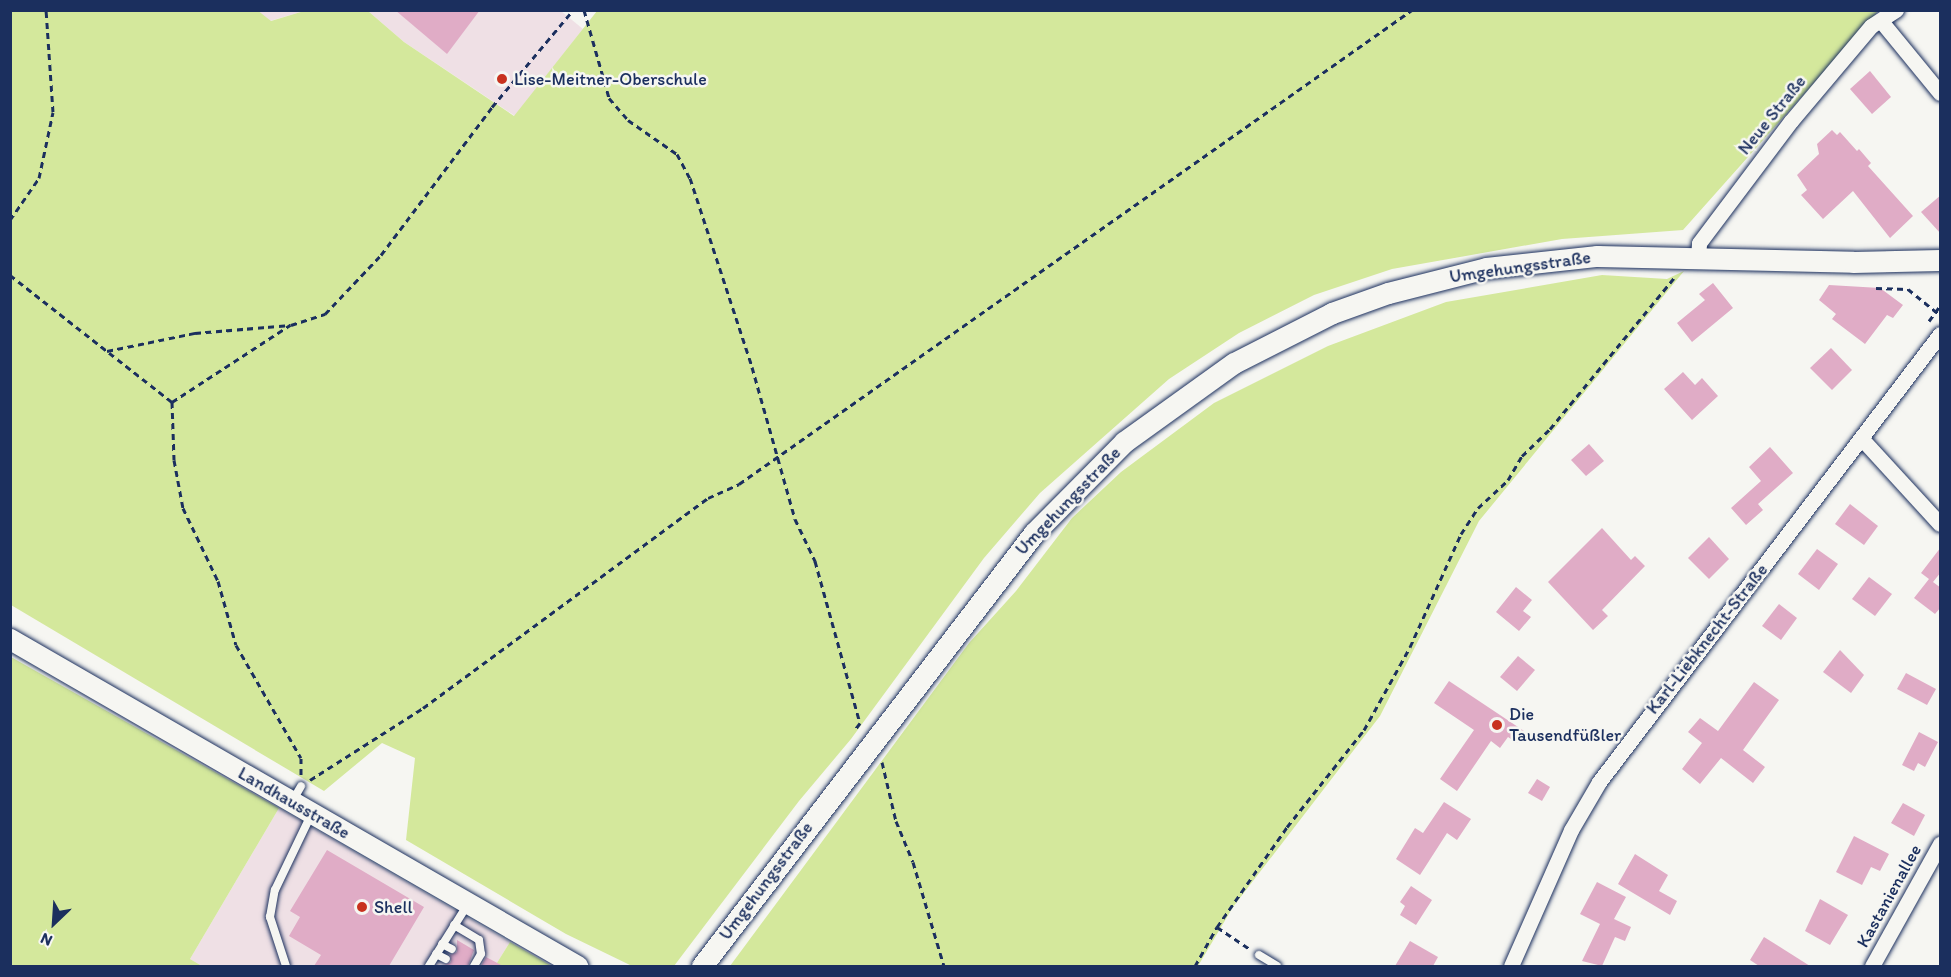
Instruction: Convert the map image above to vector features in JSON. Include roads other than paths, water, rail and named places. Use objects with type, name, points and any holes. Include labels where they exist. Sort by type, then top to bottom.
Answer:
[{"type":"main road","points":[[1690,257],[1853,262],[1941,260]]},
{"type":"main road","name":"Umgehungsstraße","points":[[702,966],[993,582],[1080,483],[1165,410],[1286,335],[1388,293],[1486,268],[1549,260],[1690,257]]},
{"type":"main road","name":"Landhausstraße","points":[[10,639],[297,794],[312,813],[577,966]]},
{"type":"street","name":"Neue Straße","points":[[1690,257],[1742,184],[1846,54],[1871,26],[1896,10]]},
{"type":"street","points":[[1881,21],[1941,93]]},
{"type":"street","name":"Karl-Liebknecht-Straße","points":[[1511,966],[1571,830],[1599,782],[1941,334]]},
{"type":"street","points":[[1862,439],[1941,524]]},
{"type":"street","name":"Kastanienallee","points":[[1872,966],[1941,844]]},
{"type":"lane","points":[[286,966],[278,953],[270,917],[275,890],[312,813]]},
{"type":"lane","points":[[433,965],[436,954],[468,904]]},
{"type":"lane","points":[[454,925],[479,940],[481,954],[474,966]]},
{"type":"lane","points":[[442,944],[452,949]]},
{"type":"lane","points":[[436,954],[446,959]]},
{"type":"lane","points":[[1259,955],[1277,966]]},
{"type":"place","name":"Lise-Meitner-Oberschule","points":[[502,79]]},
{"type":"place","name":"Die Tausendfüßler","points":[[1497,725]]},
{"type":"place","name":"Shell","points":[[362,907]]}]
